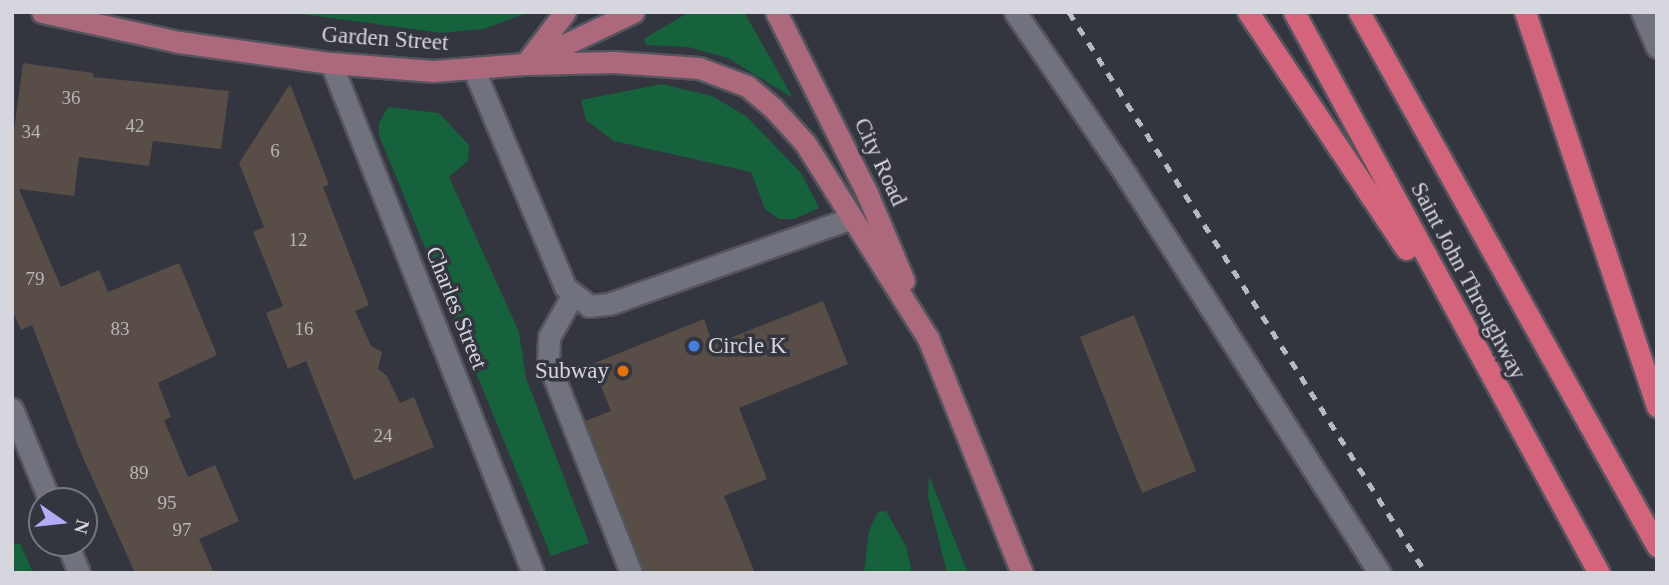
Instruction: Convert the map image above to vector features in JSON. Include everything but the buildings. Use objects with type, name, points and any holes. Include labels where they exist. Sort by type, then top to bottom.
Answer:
[{"type":"highway","points":[[1248,12],[1499,394]]},
{"type":"highway","name":"Saint John Throughway","points":[[1294,12],[1499,394],[1599,573]]},
{"type":"highway","name":"Saint John Throughway","points":[[1359,12],[1657,546]]},
{"type":"highway","points":[[1525,12],[1657,406]]},
{"type":"main road","name":"Garden Street","points":[[42,12],[133,34],[331,63],[474,71],[524,64],[632,12]]},
{"type":"main road","points":[[524,64],[565,12]]},
{"type":"main road","name":"City Road","points":[[776,12],[867,193],[928,338]]},
{"type":"main road","points":[[524,64],[655,63],[699,68],[747,86],[805,143],[928,338],[1022,573]]},
{"type":"street","points":[[1015,12],[1126,175],[1380,573]]},
{"type":"street","points":[[1642,12],[1657,47]]},
{"type":"street","name":"Charles Street","points":[[331,63],[533,573]]},
{"type":"street","points":[[474,71],[572,296],[589,306],[609,304],[852,218]]},
{"type":"street","points":[[572,296],[549,337],[548,362],[631,573]]},
{"type":"street","points":[[12,409],[44,487]]},
{"type":"green space","points":[[287,12],[530,12],[483,29],[442,33]]},
{"type":"green space","points":[[689,12],[744,12],[793,98],[728,58],[688,47],[646,45],[644,39]]},
{"type":"green space","points":[[662,84],[712,96],[746,116],[801,173],[819,208],[794,219],[779,219],[765,209],[751,172],[614,141],[586,120],[581,100]]},
{"type":"green space","points":[[388,107],[439,113],[469,145],[468,161],[449,177],[519,332],[526,378],[589,543],[551,556],[379,135],[379,123]]},
{"type":"green space","points":[[929,476],[968,573],[947,573],[928,497]]},
{"type":"green space","points":[[886,511],[906,546],[912,573],[864,573],[869,531],[878,512]]},
{"type":"green space","points":[[20,543],[33,573],[15,573],[12,545]]},
{"type":"railway","points":[[1069,12],[1426,573]]},
{"type":"place","name":"Circle K","points":[[694,346]]},
{"type":"place","name":"Subway","points":[[623,371]]}]
